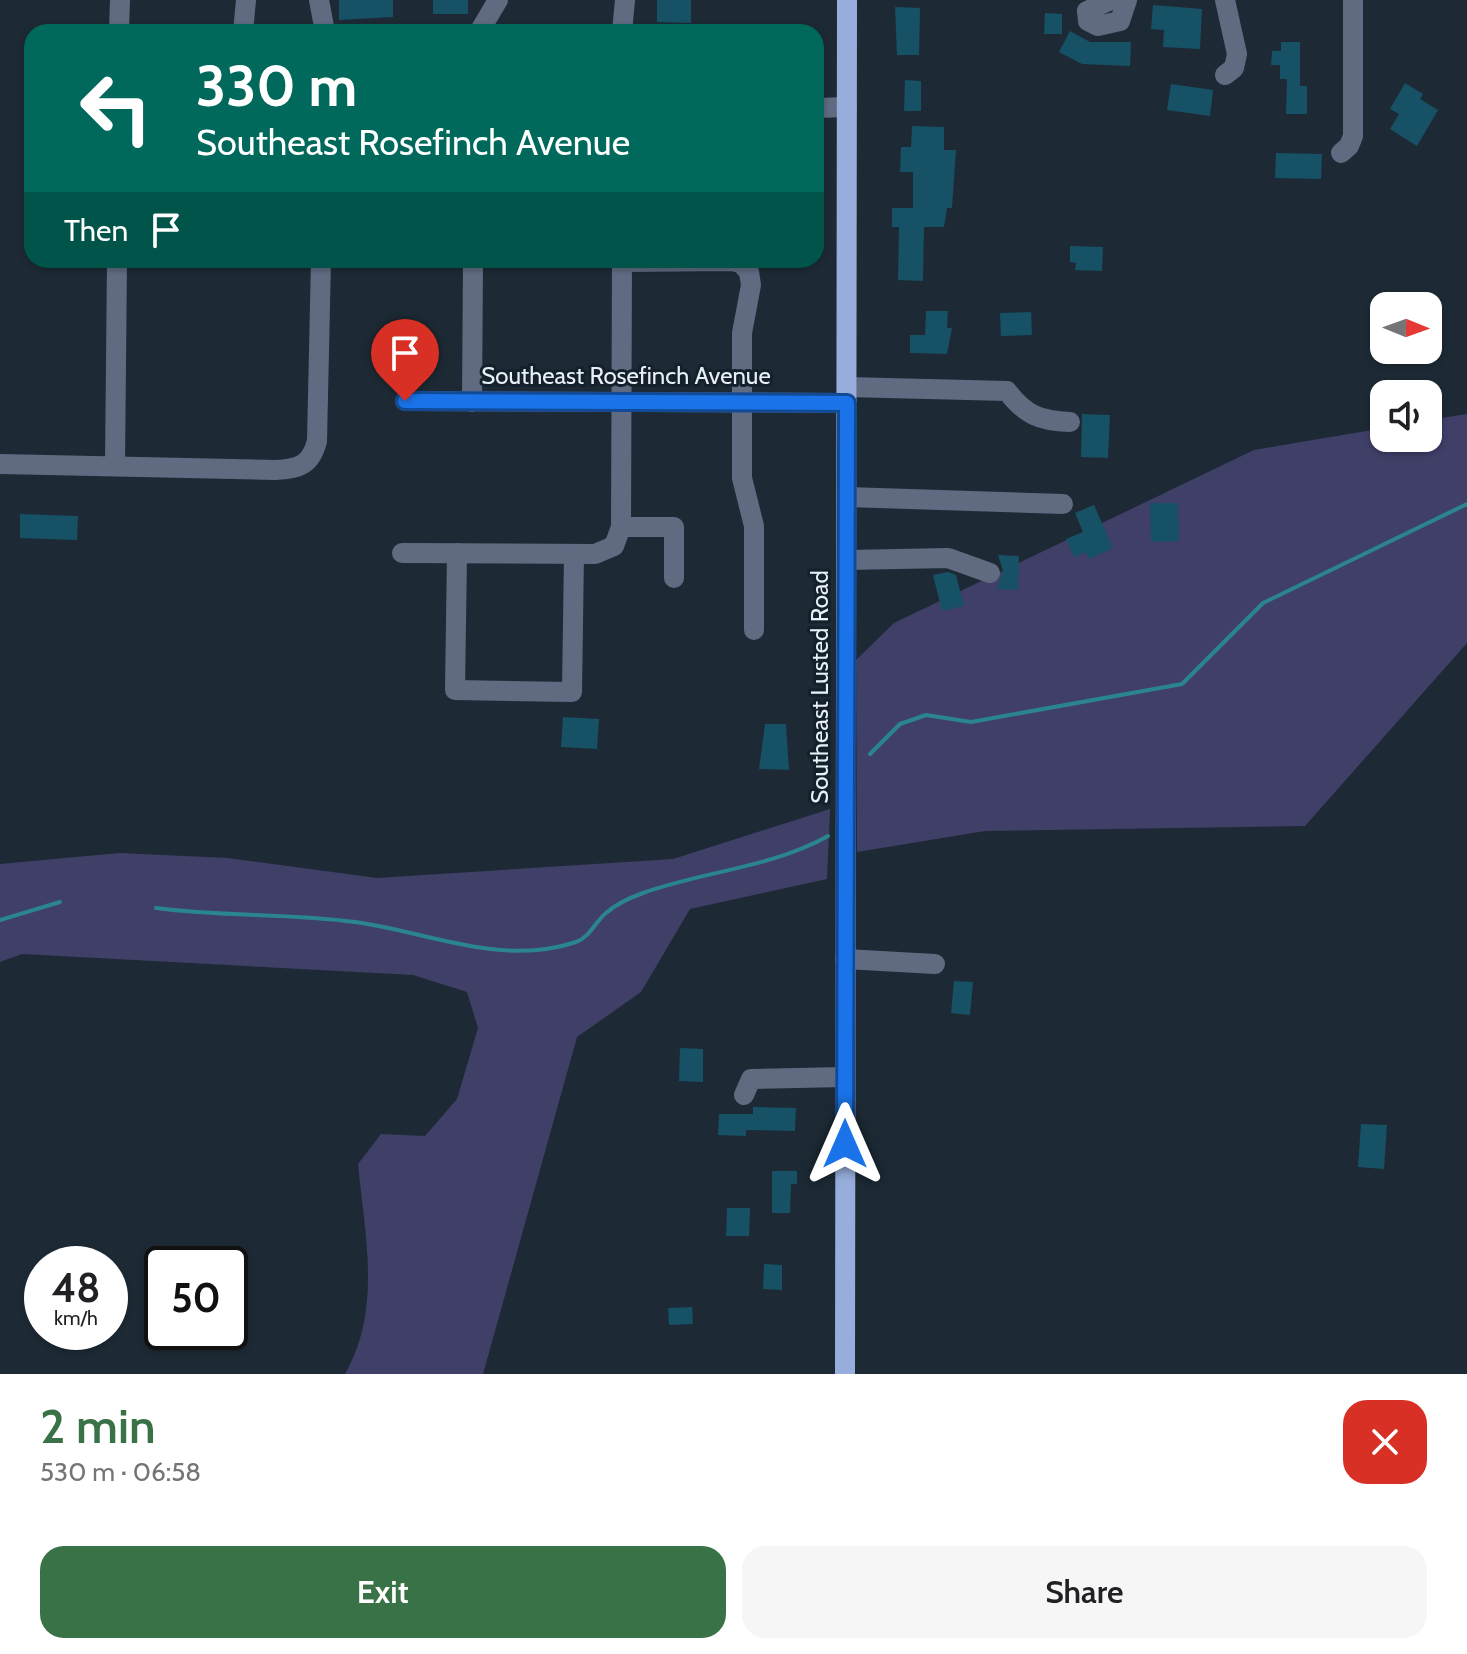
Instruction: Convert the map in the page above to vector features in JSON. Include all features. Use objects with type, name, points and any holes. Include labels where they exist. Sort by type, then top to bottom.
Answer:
[{"type":"main road","name":"Southeast Lusted Road","points":[[845,1374],[847,0]]},
{"type":"street","points":[[119,24],[120,0]]},
{"type":"street","points":[[244,24],[246,0]]},
{"type":"street","points":[[319,0],[324,24]]},
{"type":"street","points":[[484,24],[498,0]]},
{"type":"street","points":[[623,24],[625,0]]},
{"type":"street","points":[[1111,0],[1087,11],[1088,21],[1098,26],[1120,21],[1127,0]]},
{"type":"street","points":[[1225,0],[1237,54],[1234,68],[1225,75]]},
{"type":"street","points":[[1341,153],[1349,146],[1353,136],[1353,0]]},
{"type":"street","points":[[824,108],[847,107]]},
{"type":"street","points":[[115,465],[117,268]]},
{"type":"street","points":[[0,464],[275,470],[305,465],[314,456],[317,441],[321,268]]},
{"type":"street","points":[[472,402],[473,268]]},
{"type":"street","points":[[402,553],[603,552],[619,534],[622,268]]},
{"type":"street","points":[[745,268],[751,285],[743,318],[743,491],[754,526],[754,630]]},
{"type":"street","name":"Southeast Rosefinch Avenue","points":[[405,401],[742,402],[847,395],[1007,391],[1022,410],[1042,421],[1070,422]]},
{"type":"street","points":[[847,497],[1063,504]]},
{"type":"street","points":[[619,534],[674,527],[674,578]]},
{"type":"street","points":[[457,553],[455,690],[572,692],[574,554]]},
{"type":"street","points":[[847,560],[948,558],[990,573]]},
{"type":"street","points":[[845,959],[935,964]]},
{"type":"street","points":[[744,1095],[751,1079],[766,1076],[845,1077]]},
{"type":"shaded area","points":[[1467,414],[1467,643],[1305,826],[985,831],[857,852],[856,660],[894,623],[1254,450],[1370,430],[1370,452],[1442,452],[1442,418]]},
{"type":"shaded area","points":[[830,809],[827,879],[690,909],[641,992],[577,1037],[483,1374],[345,1374],[364,1324],[367,1298],[367,1245],[358,1164],[381,1134],[425,1136],[457,1099],[478,1028],[467,992],[413,975],[22,954],[0,962],[0,864],[120,853],[227,858],[377,878],[673,859]]},
{"type":"building","points":[[339,0],[393,0],[393,17],[339,20]]},
{"type":"building","points":[[433,0],[468,0],[468,14],[433,14]]},
{"type":"building","points":[[657,0],[691,0],[691,23],[657,22]]},
{"type":"building","points":[[1153,5],[1202,9],[1200,49],[1163,47],[1164,30],[1151,29]]},
{"type":"building","points":[[895,7],[920,8],[919,55],[897,55]]},
{"type":"building","points":[[1045,13],[1062,14],[1062,34],[1044,34]]},
{"type":"building","points":[[1070,31],[1090,42],[1131,42],[1130,66],[1082,64],[1059,52]]},
{"type":"building","points":[[1281,42],[1300,42],[1300,86],[1307,86],[1307,114],[1286,114],[1287,79],[1280,79],[1280,65],[1271,65],[1272,51],[1281,51]]},
{"type":"building","points":[[905,80],[921,81],[921,111],[904,111]]},
{"type":"building","points":[[1405,83],[1423,94],[1420,99],[1438,110],[1417,146],[1390,129],[1399,114],[1390,109]]},
{"type":"building","points":[[1171,84],[1213,90],[1210,116],[1167,110]]},
{"type":"building","points":[[912,126],[944,127],[944,150],[956,150],[952,208],[947,208],[944,227],[924,227],[923,281],[898,280],[899,227],[892,227],[892,208],[913,208],[913,172],[900,172],[901,147],[911,147]]},
{"type":"building","points":[[1276,153],[1322,154],[1321,179],[1275,178]]},
{"type":"building","points":[[1070,246],[1103,247],[1102,271],[1075,270],[1076,263],[1070,262]]},
{"type":"building","points":[[926,311],[948,311],[947,328],[952,328],[947,354],[910,353],[910,335],[925,335]]},
{"type":"building","points":[[1031,312],[1032,335],[1001,336],[1000,313]]},
{"type":"building","points":[[1082,414],[1110,415],[1108,458],[1081,457]]},
{"type":"building","points":[[1150,503],[1178,503],[1179,541],[1151,542]]},
{"type":"building","points":[[1094,505],[1113,548],[1089,559],[1086,552],[1074,557],[1066,539],[1083,532],[1075,513]]},
{"type":"building","points":[[20,514],[78,516],[77,540],[20,538]]},
{"type":"building","points":[[998,555],[1019,556],[1018,590],[997,589],[1003,571]]},
{"type":"building","points":[[948,572],[956,575],[964,606],[942,611],[933,575]]},
{"type":"building","points":[[563,717],[599,719],[597,749],[561,747]]},
{"type":"building","points":[[765,724],[786,724],[789,770],[759,769]]},
{"type":"building","points":[[954,981],[973,982],[970,1015],[951,1013]]},
{"type":"building","points":[[680,1048],[703,1049],[703,1082],[679,1081]]},
{"type":"building","points":[[753,1107],[796,1108],[795,1131],[746,1130],[746,1136],[718,1135],[719,1114],[753,1114]]},
{"type":"building","points":[[1361,1124],[1387,1125],[1384,1169],[1358,1167]]},
{"type":"building","points":[[772,1171],[797,1171],[797,1184],[791,1184],[790,1213],[772,1213]]},
{"type":"building","points":[[727,1208],[750,1208],[749,1236],[726,1236]]},
{"type":"building","points":[[764,1264],[782,1265],[782,1290],[763,1289]]},
{"type":"building","points":[[692,1307],[693,1324],[669,1325],[668,1308]]},
{"type":"waterway","points":[[870,754],[900,724],[926,715],[971,722],[1182,684],[1263,603],[1467,504]]},
{"type":"waterway","points":[[156,908],[330,919],[493,949],[548,949],[581,940],[610,910],[639,895],[784,855],[828,836]]},
{"type":"waterway","points":[[0,920],[60,902]]},
{"type":"route","points":[[405,401],[847,403],[845,1144]]}]
